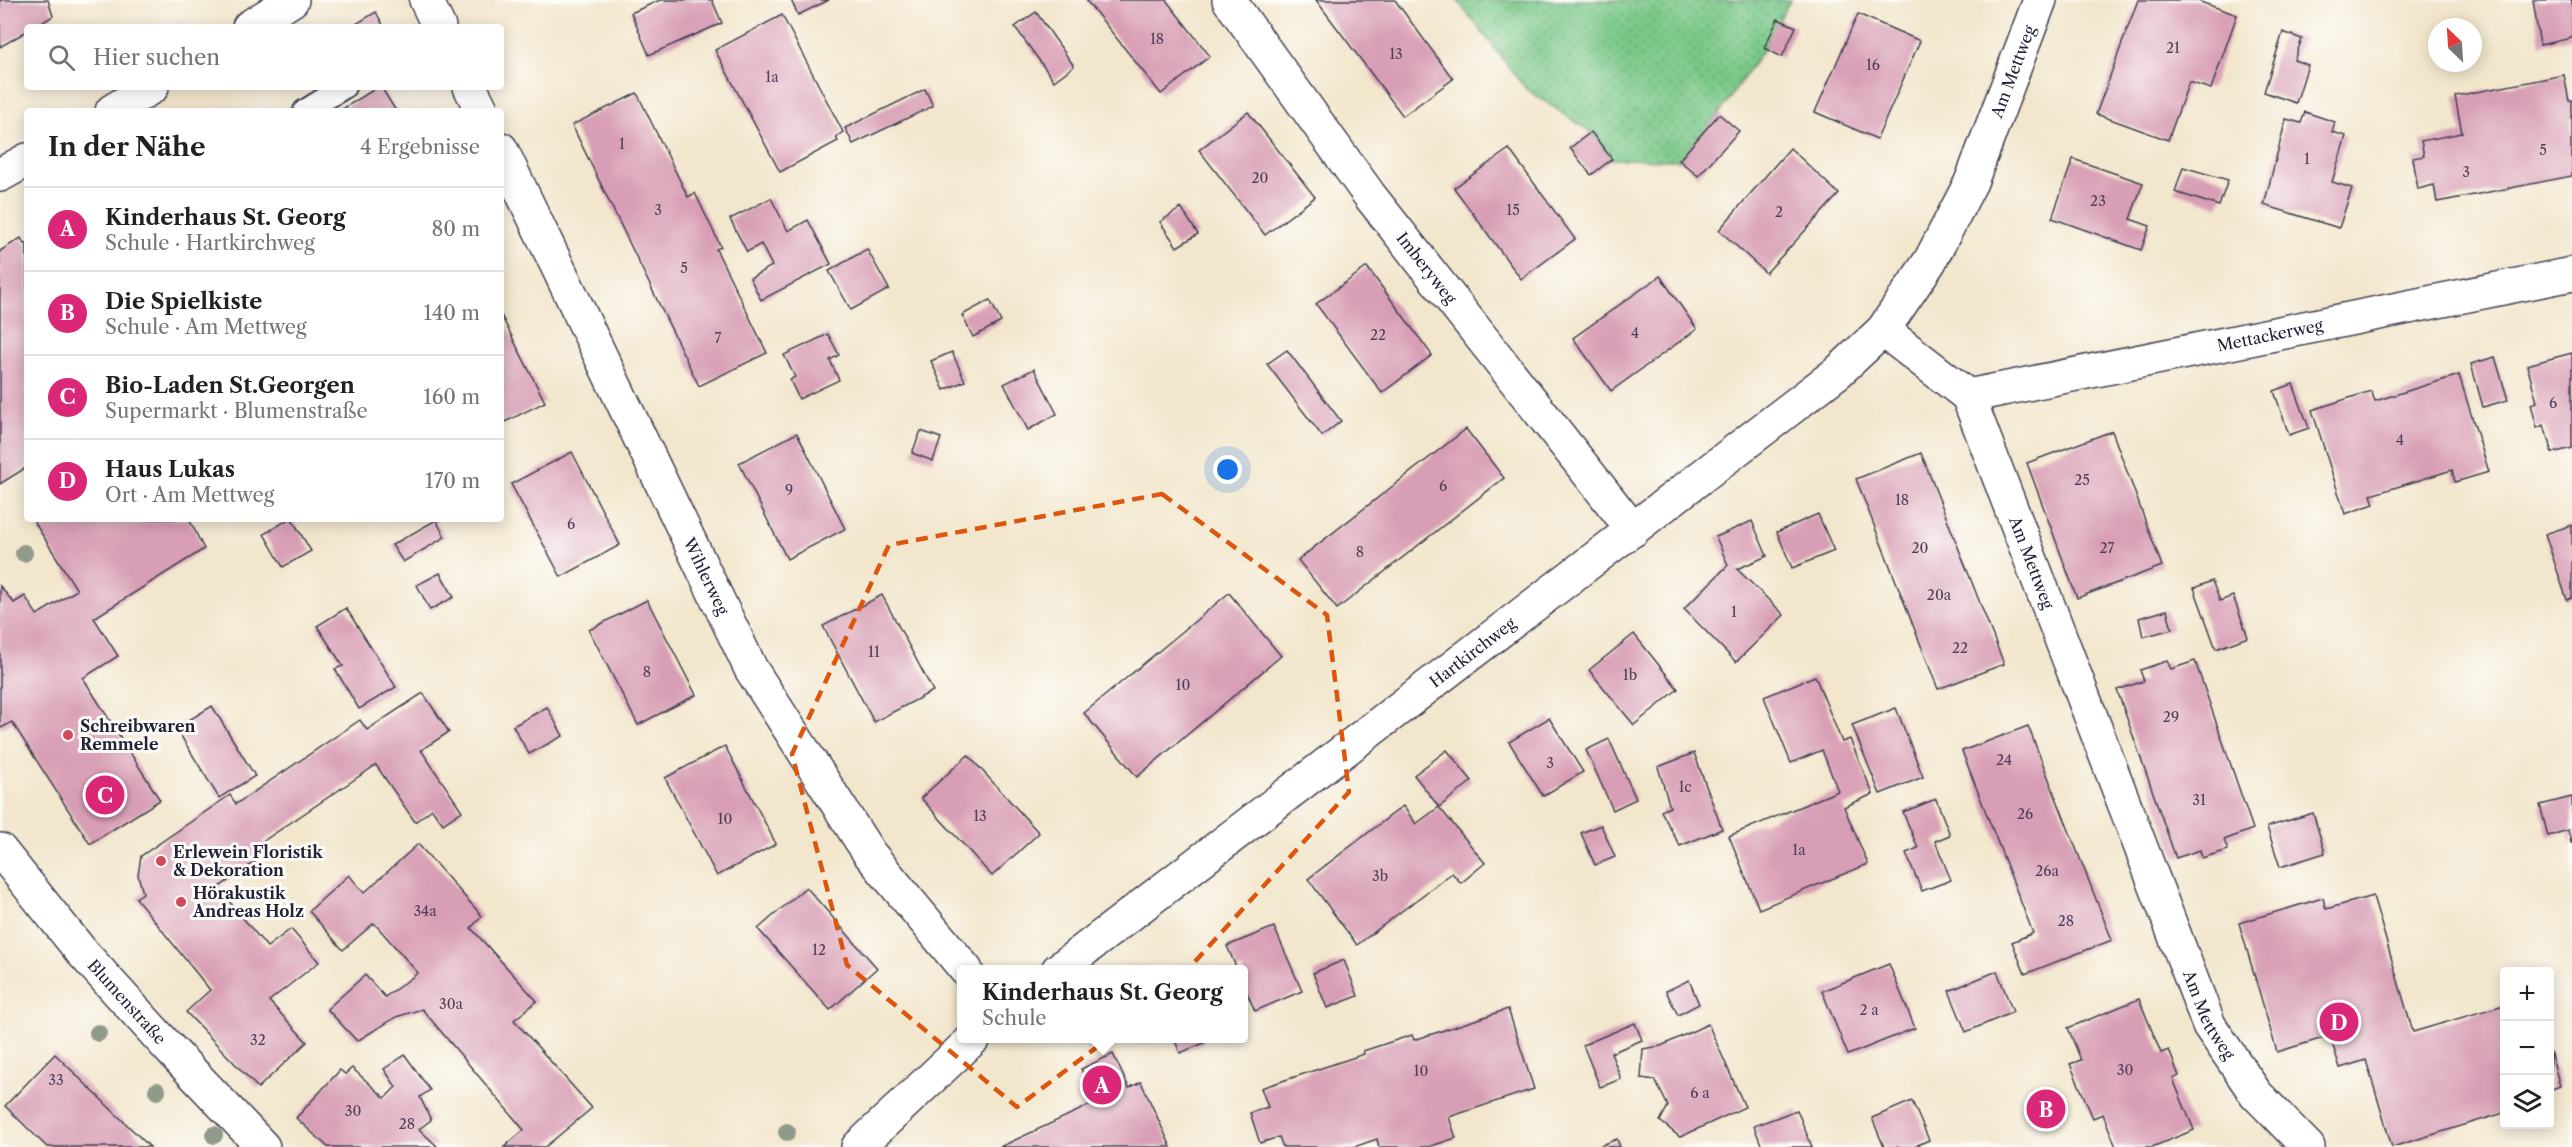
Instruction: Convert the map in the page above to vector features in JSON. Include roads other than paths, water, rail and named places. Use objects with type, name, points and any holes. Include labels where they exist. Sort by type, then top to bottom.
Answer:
[{"type":"street","points":[[254,24],[292,0]]},
{"type":"street","points":[[426,0],[438,24]]},
{"type":"street","name":"Imberyweg","points":[[1229,0],[1371,196],[1633,530]]},
{"type":"street","name":"Am Mettweg","points":[[1883,330],[1930,261],[1971,182],[2040,0]]},
{"type":"street","points":[[117,108],[147,90]]},
{"type":"street","points":[[472,90],[480,108]]},
{"type":"street","name":"Wihlerweg","points":[[504,155],[751,669],[869,853],[963,965]]},
{"type":"street","points":[[0,175],[24,162]]},
{"type":"street","name":"Mettackerweg","points":[[1968,396],[2572,274]]},
{"type":"street","points":[[1883,330],[1968,396]]},
{"type":"street","name":"Hartkirchweg","points":[[1063,965],[1838,372],[1883,330]]},
{"type":"street","name":"Am Mettweg","points":[[1968,396],[2209,1025],[2256,1094],[2308,1147]]},
{"type":"street","name":"Blumenstraße","points":[[0,850],[81,951],[263,1147]]},
{"type":"street","points":[[858,1147],[969,1043]]},
{"type":"lane","points":[[311,108],[339,90]]},
{"type":"place","name":"Schreibwaren Remmele","points":[[68,735]]},
{"type":"place","name":"Bio-Laden St.Georgen","points":[[105,795]]},
{"type":"place","name":"Erlewein Floristik & Dekoration","points":[[161,861]]},
{"type":"place","name":"Hörakustik Andreas Holz","points":[[181,902]]},
{"type":"place","name":"Haus Lukas","points":[[2339,1022]]},
{"type":"place","name":"Kinderhaus St. Georg","points":[[1102,1085]]},
{"type":"place","name":"Die Spielkiste","points":[[2046,1109]]}]
